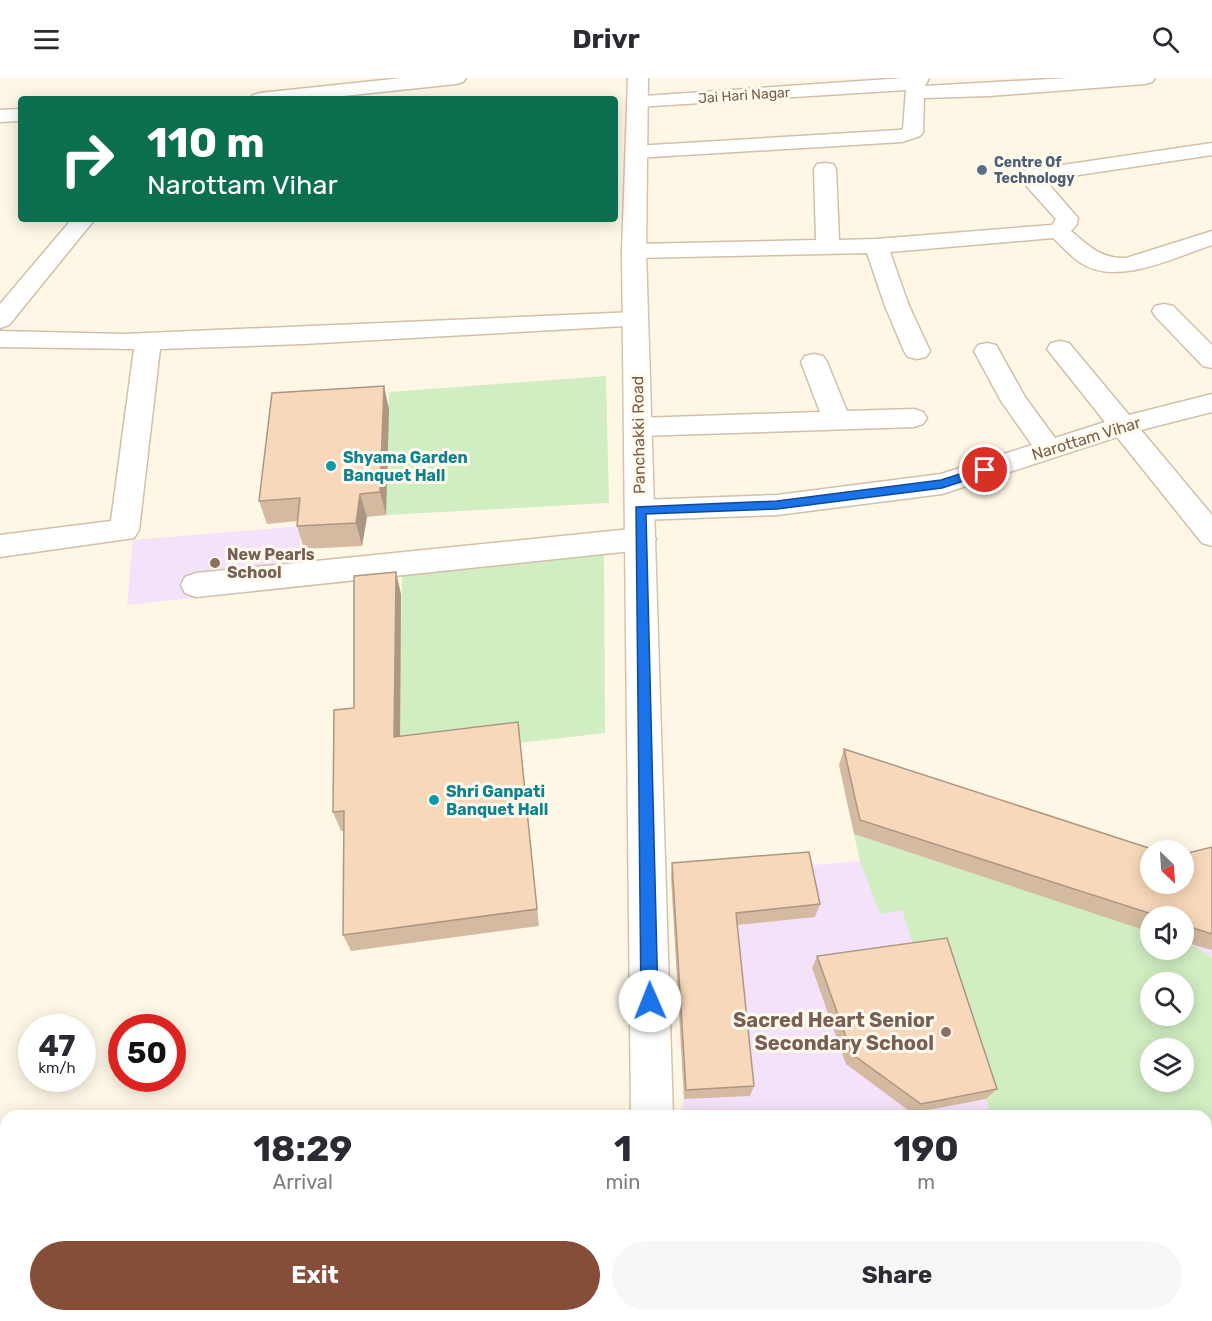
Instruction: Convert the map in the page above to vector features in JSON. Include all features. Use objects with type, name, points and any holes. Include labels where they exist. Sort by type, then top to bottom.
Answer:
[{"type":"street","points":[[288,96],[456,78]]},
{"type":"street","name":"Jai Hari Nagar","points":[[637,90],[917,84],[966,92],[1145,78]]},
{"type":"street","points":[[628,148],[902,136],[913,132],[917,84]]},
{"type":"street","name":"Panchakki Road","points":[[637,90],[628,148],[634,251],[641,525],[652,1110]]},
{"type":"street","points":[[0,116],[18,115]]},
{"type":"street","points":[[634,251],[876,246],[1058,231],[1066,224],[1067,218],[1030,176],[1212,149]]},
{"type":"street","points":[[825,169],[828,247]]},
{"type":"street","points":[[0,320],[82,222]]},
{"type":"street","points":[[1058,231],[1084,255],[1110,266],[1128,265],[1212,238]]},
{"type":"street","points":[[876,246],[897,306],[917,351]]},
{"type":"street","points":[[1164,311],[1212,360]]},
{"type":"street","points":[[0,339],[148,341],[635,320]]},
{"type":"street","points":[[0,546],[124,530],[148,341]]},
{"type":"street","points":[[1060,349],[1212,535]]},
{"type":"street","points":[[987,351],[1014,400],[1049,449]]},
{"type":"street","points":[[814,362],[837,421]]},
{"type":"street","name":"Narottam Vihar","points":[[196,585],[942,484],[1123,426],[1212,403]]},
{"type":"street","points":[[638,427],[914,418]]},
{"type":"shaded area","name":"New Pearls School","points":[[301,526],[297,587],[127,605],[133,540]]},
{"type":"shaded area","name":"Sacred Heart Senior Secondary School","points":[[839,765],[1140,880],[1140,894],[1194,894],[1194,874],[1212,857],[1212,1110],[681,1110],[684,1099],[671,877],[860,861]]},
{"type":"green space","points":[[606,376],[609,503],[386,515],[389,392]]},
{"type":"green space","points":[[604,550],[605,733],[400,757],[402,570]]},
{"type":"green space","points":[[854,834],[1140,928],[1140,960],[1194,960],[1194,946],[1196,947],[1212,958],[1212,1110],[989,1110],[916,954],[902,910],[880,914],[860,861]]},
{"type":"building","name":"Shyama Garden Banquet Hall","points":[[384,386],[380,492],[360,494],[356,523],[297,526],[300,498],[259,501],[272,393]]},
{"type":"building","name":"Shri Ganpati Banquet Hall","points":[[396,572],[394,737],[518,722],[537,909],[343,935],[344,811],[333,812],[334,710],[354,708],[354,576]]},
{"type":"building","points":[[844,749],[1140,845],[1140,894],[1194,894],[1194,852],[1212,847],[1212,934],[1194,928],[1194,906],[1140,906],[1140,910],[860,820]]},
{"type":"building","points":[[809,852],[820,904],[736,913],[754,1086],[686,1090],[672,863]]},
{"type":"building","points":[[947,938],[997,1089],[921,1104],[852,1054],[817,956]]},
{"type":"place","name":"Centre Of Technology","points":[[982,170]]},
{"type":"place","name":"Shyama Garden Banquet Hall","points":[[331,466]]},
{"type":"place","name":"New Pearls School","points":[[215,563]]},
{"type":"place","name":"Shri Ganpati Banquet Hall","points":[[434,800]]},
{"type":"place","name":"Sacred Heart Senior Secondary School","points":[[946,1032]]},
{"type":"route","points":[[650,1001],[640,510],[777,505],[942,484],[985,470]]}]
